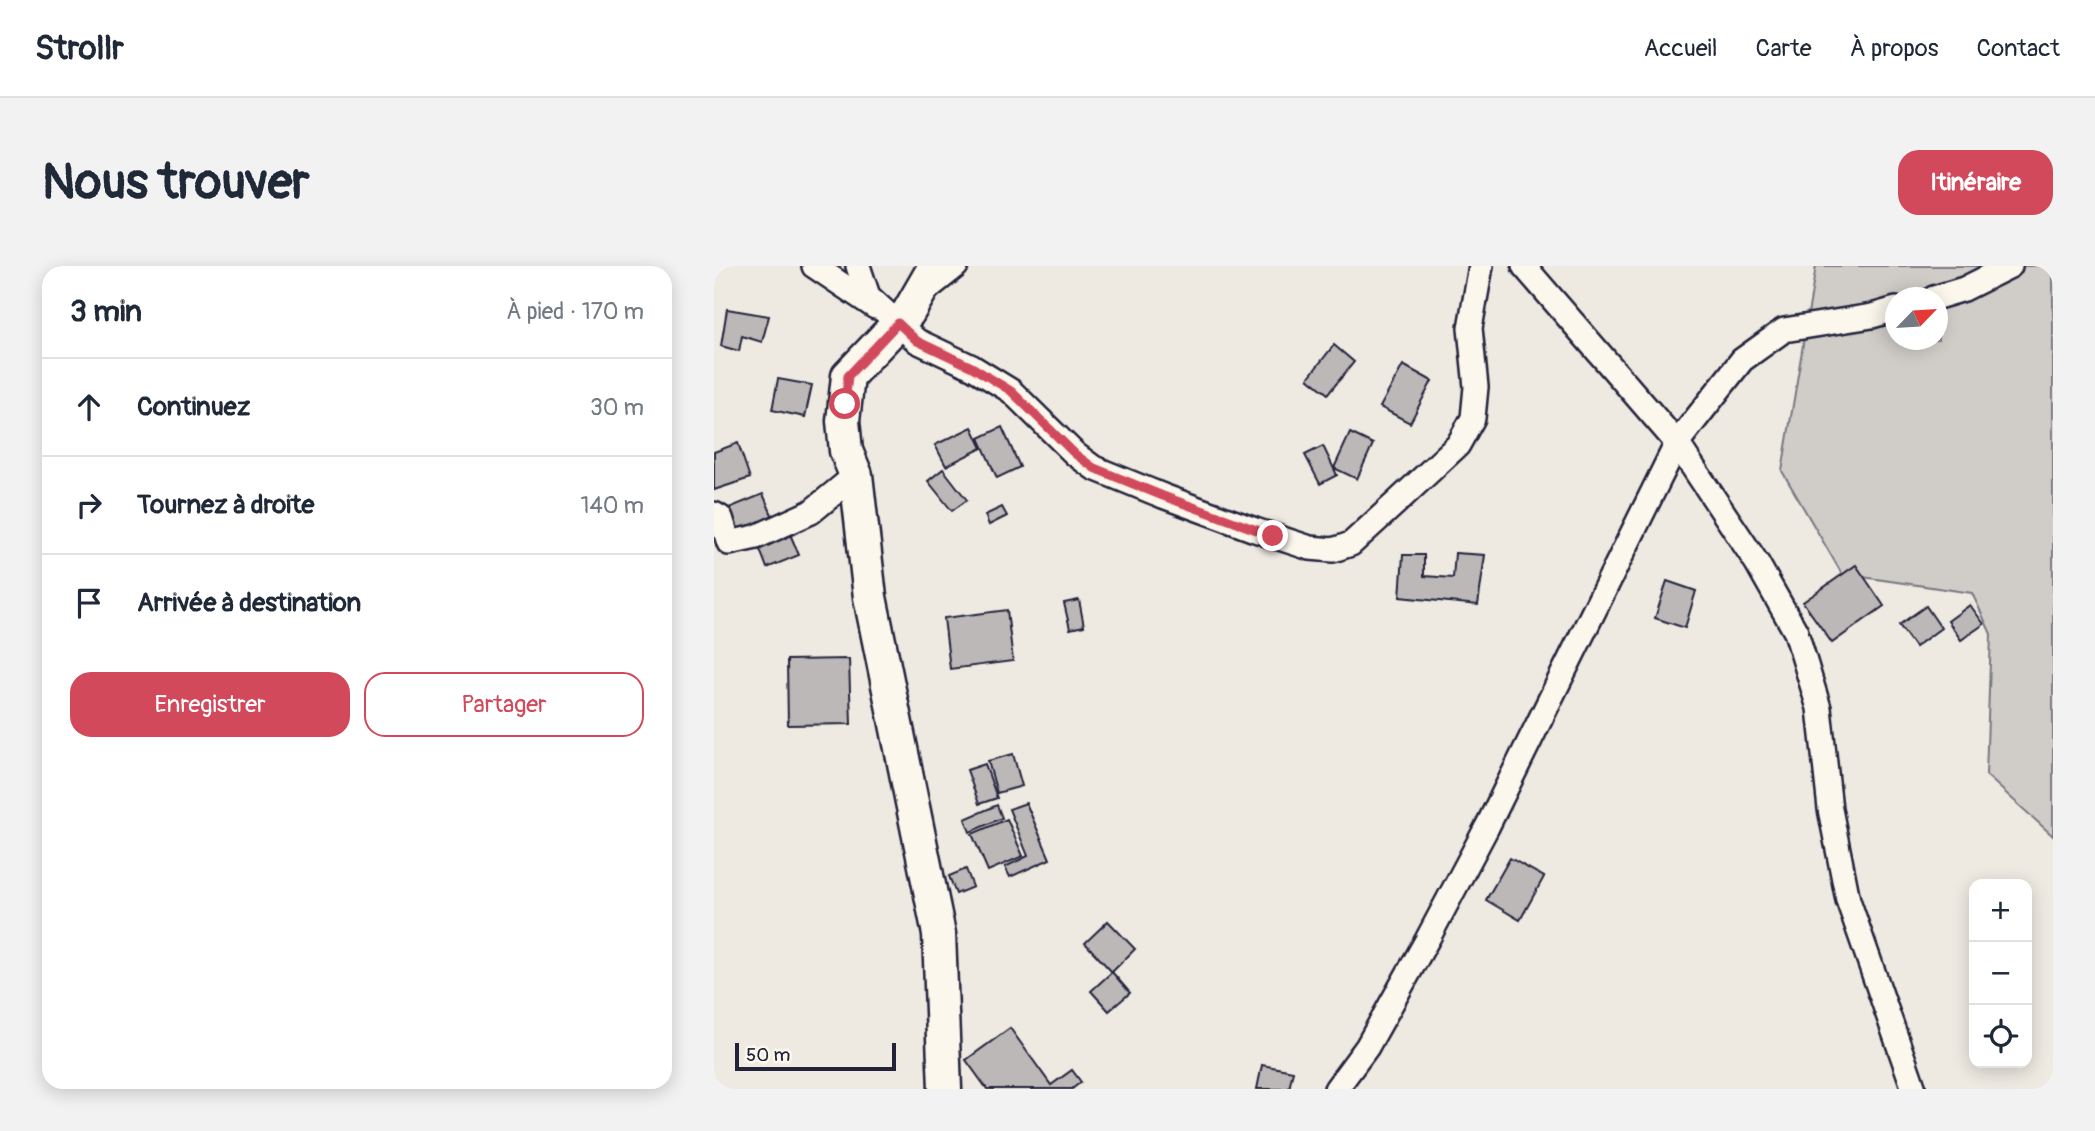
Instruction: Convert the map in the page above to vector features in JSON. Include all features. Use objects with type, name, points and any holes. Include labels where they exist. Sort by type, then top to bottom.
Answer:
[{"type":"main road","points":[[935,266],[903,318],[848,376],[844,421],[846,451],[856,475],[868,587],[939,934],[944,1089]]},
{"type":"street","points":[[814,266],[903,318]]},
{"type":"street","points":[[858,266],[868,296],[903,318],[917,341],[972,367],[1011,391],[1075,454],[1094,468],[1255,530],[1310,548],[1333,550],[1351,544],[1458,445],[1474,418],[1476,387],[1470,328],[1481,266]]},
{"type":"street","points":[[903,318],[920,293],[933,286],[956,266]]},
{"type":"street","points":[[1524,266],[1677,443],[1758,563],[1796,632],[1819,708],[1830,809],[1848,900],[1914,1089]]},
{"type":"street","points":[[1948,294],[1964,289],[2010,266]]},
{"type":"street","points":[[1336,1089],[1367,1047],[1457,884],[1677,443],[1742,360],[1784,330],[1885,312]]},
{"type":"street","points":[[714,514],[721,518],[729,543],[756,537],[811,512],[856,475]]},
{"type":"shaded area","points":[[1816,266],[2053,266],[2053,836],[1986,775],[1991,634],[1972,593],[1842,574],[1782,471]]},
{"type":"building","points":[[727,309],[769,316],[762,342],[742,336],[739,351],[721,346]]},
{"type":"building","points":[[1334,345],[1354,362],[1328,394],[1308,378]]},
{"type":"building","points":[[1403,365],[1432,381],[1410,423],[1380,407]]},
{"type":"building","points":[[778,379],[812,385],[805,417],[772,410]]},
{"type":"building","points":[[972,427],[982,448],[946,466],[935,445]]},
{"type":"building","points":[[1002,427],[1020,467],[997,478],[979,438]]},
{"type":"building","points":[[1350,433],[1373,444],[1357,479],[1334,468]]},
{"type":"building","points":[[738,443],[750,478],[714,490],[714,452]]},
{"type":"building","points":[[1323,446],[1337,475],[1320,484],[1305,455]]},
{"type":"building","points":[[943,469],[967,500],[952,511],[928,481]]},
{"type":"building","points":[[763,494],[776,524],[741,537],[729,508]]},
{"type":"building","points":[[1002,507],[1007,516],[989,525],[985,515]]},
{"type":"building","points":[[790,534],[799,555],[767,568],[759,547]]},
{"type":"building","points":[[1455,553],[1485,555],[1478,605],[1400,597],[1403,555],[1424,555],[1424,576],[1453,578]]},
{"type":"building","points":[[1856,565],[1884,606],[1832,643],[1803,602]]},
{"type":"building","points":[[1667,581],[1696,591],[1685,628],[1655,618]]},
{"type":"building","points":[[1079,600],[1084,626],[1070,629],[1064,603]]},
{"type":"building","points":[[1970,605],[1984,624],[1961,640],[1948,621]]},
{"type":"building","points":[[1926,606],[1941,628],[1915,647],[1899,625]]},
{"type":"building","points":[[1007,610],[1013,661],[950,669],[944,618]]},
{"type":"building","points":[[849,659],[851,724],[788,725],[787,660]]},
{"type":"building","points":[[1013,754],[1022,786],[997,793],[988,761]]},
{"type":"building","points":[[985,764],[997,798],[979,804],[967,770]]},
{"type":"building","points":[[1026,803],[1050,859],[1010,877],[1005,867],[1028,856],[1009,809]]},
{"type":"building","points":[[997,805],[1002,818],[970,832],[965,819]]},
{"type":"building","points":[[1007,819],[1023,856],[988,871],[972,834]]},
{"type":"building","points":[[1510,858],[1544,877],[1520,920],[1486,900]]},
{"type":"building","points":[[966,869],[973,887],[956,894],[949,876]]},
{"type":"building","points":[[1108,921],[1135,949],[1112,972],[1085,943]]},
{"type":"building","points":[[1112,972],[1130,993],[1109,1011],[1091,991]]},
{"type":"building","points":[[1010,1028],[1051,1085],[1072,1070],[1081,1082],[1072,1089],[987,1089],[966,1060]]},
{"type":"building","points":[[1262,1065],[1293,1071],[1289,1089],[1257,1089]]},
{"type":"route","points":[[845,404],[848,376],[898,323],[917,341],[972,367],[1011,391],[1075,454],[1094,468],[1273,536]]}]
